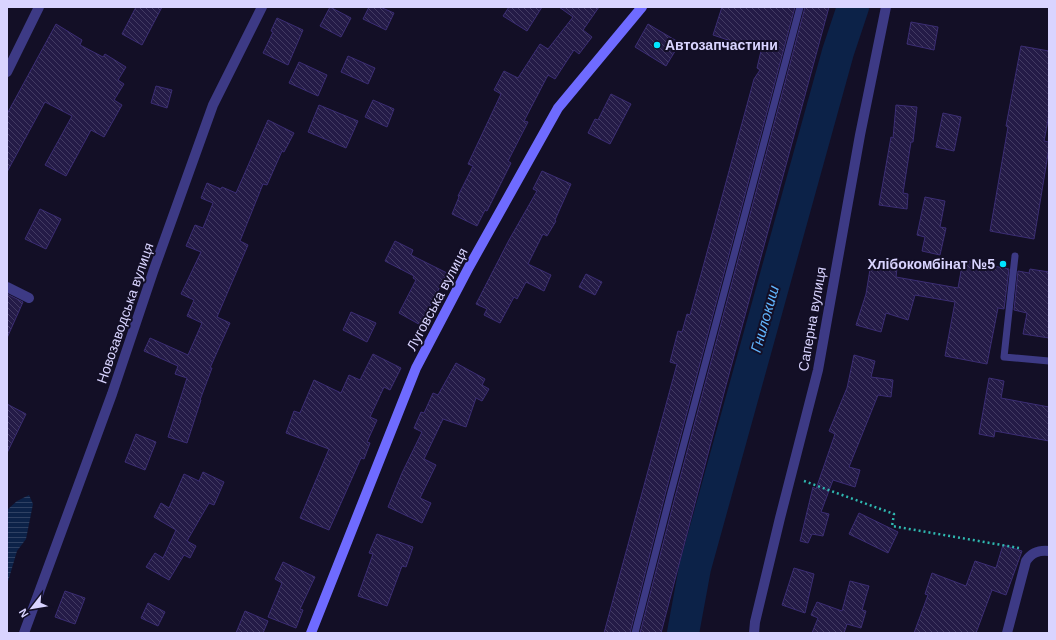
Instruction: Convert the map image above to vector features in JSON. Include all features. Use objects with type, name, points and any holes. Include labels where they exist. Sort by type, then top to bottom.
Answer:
[{"type":"street","points":[[7,72],[39,7]]},
{"type":"street","name":"Новозаводська вулиця","points":[[24,633],[112,394],[153,272],[213,105],[262,7]]},
{"type":"street","name":"Луговська вулиця","points":[[312,633],[416,368],[465,274],[558,108],[642,7]]},
{"type":"street","name":"Саперна вулиця","points":[[754,633],[755,622],[790,476],[818,370],[860,135],[886,7]]},
{"type":"street","points":[[7,288],[29,298]]},
{"type":"street","points":[[1007,633],[1024,567],[1032,554],[1040,551],[1049,551]]},
{"type":"lane","points":[[635,633],[800,7]]},
{"type":"lane","points":[[1015,256],[1004,357],[1049,361]]},
{"type":"path","points":[[790,476],[894,514],[892,526],[1028,549],[1032,554]]},
{"type":"water","points":[[29,495],[33,504],[26,539],[17,551],[7,585],[7,510],[17,501]]},
{"type":"building","points":[[136,7],[162,7],[142,45],[122,34]]},
{"type":"building","points":[[330,7],[351,18],[341,37],[320,26]]},
{"type":"building","points":[[369,7],[380,7],[394,13],[386,30],[363,19]]},
{"type":"building","points":[[509,7],[542,7],[527,31],[503,16]]},
{"type":"building","points":[[559,7],[599,7],[583,30],[592,37],[579,54],[574,50],[555,79],[548,75],[524,121],[528,122],[508,161],[511,163],[487,211],[485,210],[477,226],[452,214],[459,197],[458,196],[473,166],[468,164],[501,94],[494,90],[504,71],[518,78],[540,44],[548,49],[573,17]]},
{"type":"building","points":[[722,7],[795,7],[665,495],[630,633],[604,633],[677,364],[670,362],[678,331],[682,332],[687,314],[690,315],[754,79],[760,70],[757,68],[761,51],[713,35]]},
{"type":"building","points":[[805,7],[829,7],[725,389],[661,633],[640,633],[675,497]]},
{"type":"building","points":[[277,18],[303,30],[288,65],[263,53],[273,32],[271,31]]},
{"type":"building","points":[[911,22],[938,27],[934,50],[907,44]]},
{"type":"building","points":[[56,24],[82,40],[80,45],[103,57],[105,54],[126,67],[118,80],[124,84],[114,100],[122,105],[104,137],[91,130],[66,176],[45,165],[72,116],[45,102],[7,172],[7,114]]},
{"type":"building","name":"Автозапчастини","points":[[648,24],[680,43],[666,66],[635,47]]},
{"type":"building","points":[[1021,46],[1049,51],[1049,115],[1044,141],[1049,142],[1049,148],[1034,239],[990,231],[1008,127],[1006,126]]},
{"type":"building","points":[[348,56],[375,68],[368,84],[341,72]]},
{"type":"building","points":[[299,62],[327,75],[318,96],[289,83]]},
{"type":"building","points":[[156,86],[172,90],[167,108],[151,103]]},
{"type":"building","points":[[611,94],[631,104],[610,144],[588,133],[595,119],[598,120]]},
{"type":"building","points":[[373,100],[394,109],[387,127],[365,117]]},
{"type":"building","points":[[319,105],[358,121],[346,148],[308,132]]},
{"type":"building","points":[[896,105],[917,107],[913,142],[911,142],[903,193],[908,194],[907,209],[879,205],[891,137],[893,138]]},
{"type":"building","points":[[943,113],[961,117],[954,151],[936,147]]},
{"type":"building","points":[[268,120],[294,133],[284,152],[282,151],[267,185],[263,184],[240,241],[248,245],[217,317],[230,323],[210,368],[212,368],[200,400],[187,443],[168,437],[187,378],[175,374],[178,366],[144,351],[150,338],[188,355],[202,323],[187,316],[194,300],[181,294],[201,252],[186,246],[195,225],[203,228],[213,203],[201,198],[207,183],[236,193]]},
{"type":"building","points":[[542,171],[571,184],[555,220],[556,221],[547,236],[543,234],[528,264],[551,275],[544,291],[526,282],[517,299],[514,297],[500,323],[484,315],[487,309],[476,304],[509,240],[537,191],[533,189]]},
{"type":"building","points":[[925,197],[945,201],[940,227],[946,228],[940,255],[922,251],[925,237],[917,235]]},
{"type":"building","points":[[40,209],[61,219],[46,249],[25,239]]},
{"type":"building","points":[[395,241],[413,250],[411,255],[447,273],[428,310],[432,312],[424,327],[399,313],[416,280],[413,278],[414,276],[385,261]]},
{"type":"building","points":[[963,260],[1009,269],[1004,309],[998,308],[987,364],[945,356],[955,302],[915,295],[908,320],[886,313],[881,332],[856,325],[866,294],[871,263],[897,268],[896,277],[958,288]]},
{"type":"building","points":[[1030,269],[1049,272],[1049,338],[1023,334],[1027,313],[1014,310],[1018,271],[1029,273]]},
{"type":"building","points":[[586,274],[602,282],[595,295],[579,287]]},
{"type":"building","points":[[7,294],[23,302],[7,338]]},
{"type":"building","points":[[351,312],[376,323],[367,342],[343,330]]},
{"type":"building","points":[[373,354],[401,368],[390,390],[384,387],[370,417],[377,420],[367,442],[370,443],[364,459],[361,458],[329,530],[300,518],[329,449],[286,433],[294,411],[300,413],[314,380],[341,393],[349,375],[360,380]]},
{"type":"building","points":[[854,355],[875,361],[871,377],[893,380],[891,397],[878,395],[849,467],[860,470],[855,487],[833,480],[821,512],[829,514],[823,536],[812,534],[808,543],[800,541],[813,487],[816,489],[835,434],[829,431],[847,388]]},
{"type":"building","points":[[456,363],[485,379],[482,385],[489,389],[482,401],[476,398],[466,427],[443,419],[424,459],[436,465],[420,498],[431,503],[422,523],[388,507],[402,473],[422,432],[414,428],[421,412],[424,413],[433,393],[438,395]]},
{"type":"building","points":[[989,378],[1004,381],[1001,398],[1049,407],[1049,441],[995,431],[994,437],[979,434]]},
{"type":"building","points":[[7,404],[26,414],[7,453]]},
{"type":"building","points":[[136,434],[156,442],[145,470],[125,462]]},
{"type":"building","points":[[203,472],[224,482],[214,505],[209,503],[187,541],[196,546],[190,558],[184,555],[169,580],[146,567],[155,553],[163,558],[176,530],[154,517],[161,503],[169,508],[184,474],[199,481]]},
{"type":"building","points":[[859,513],[898,532],[888,553],[849,534]]},
{"type":"building","points":[[377,534],[413,547],[406,567],[402,566],[387,606],[358,596],[373,554],[369,553]]},
{"type":"building","points":[[1003,545],[1022,551],[1006,595],[992,590],[976,633],[914,633],[928,595],[925,594],[932,573],[966,586],[975,561],[996,568]]},
{"type":"building","points":[[283,562],[315,577],[300,609],[303,610],[296,628],[268,617],[282,583],[275,579]]},
{"type":"building","points":[[794,568],[814,574],[805,613],[782,605]]},
{"type":"building","points":[[850,581],[869,586],[862,610],[866,611],[861,628],[847,624],[844,633],[812,633],[818,618],[811,615],[817,602],[842,611]]},
{"type":"building","points":[[65,591],[85,598],[75,624],[55,617]]},
{"type":"building","points":[[148,603],[165,612],[158,626],[141,618]]},
{"type":"building","points":[[245,611],[268,621],[263,633],[236,633]]},
{"type":"waterway","name":"Гнилокиш","points":[[683,633],[695,568],[838,52],[853,7]]},
{"type":"place","name":"Автозапчастини","points":[[657,45]]},
{"type":"place","name":"Хлібокомбінат №5","points":[[1003,264]]}]
